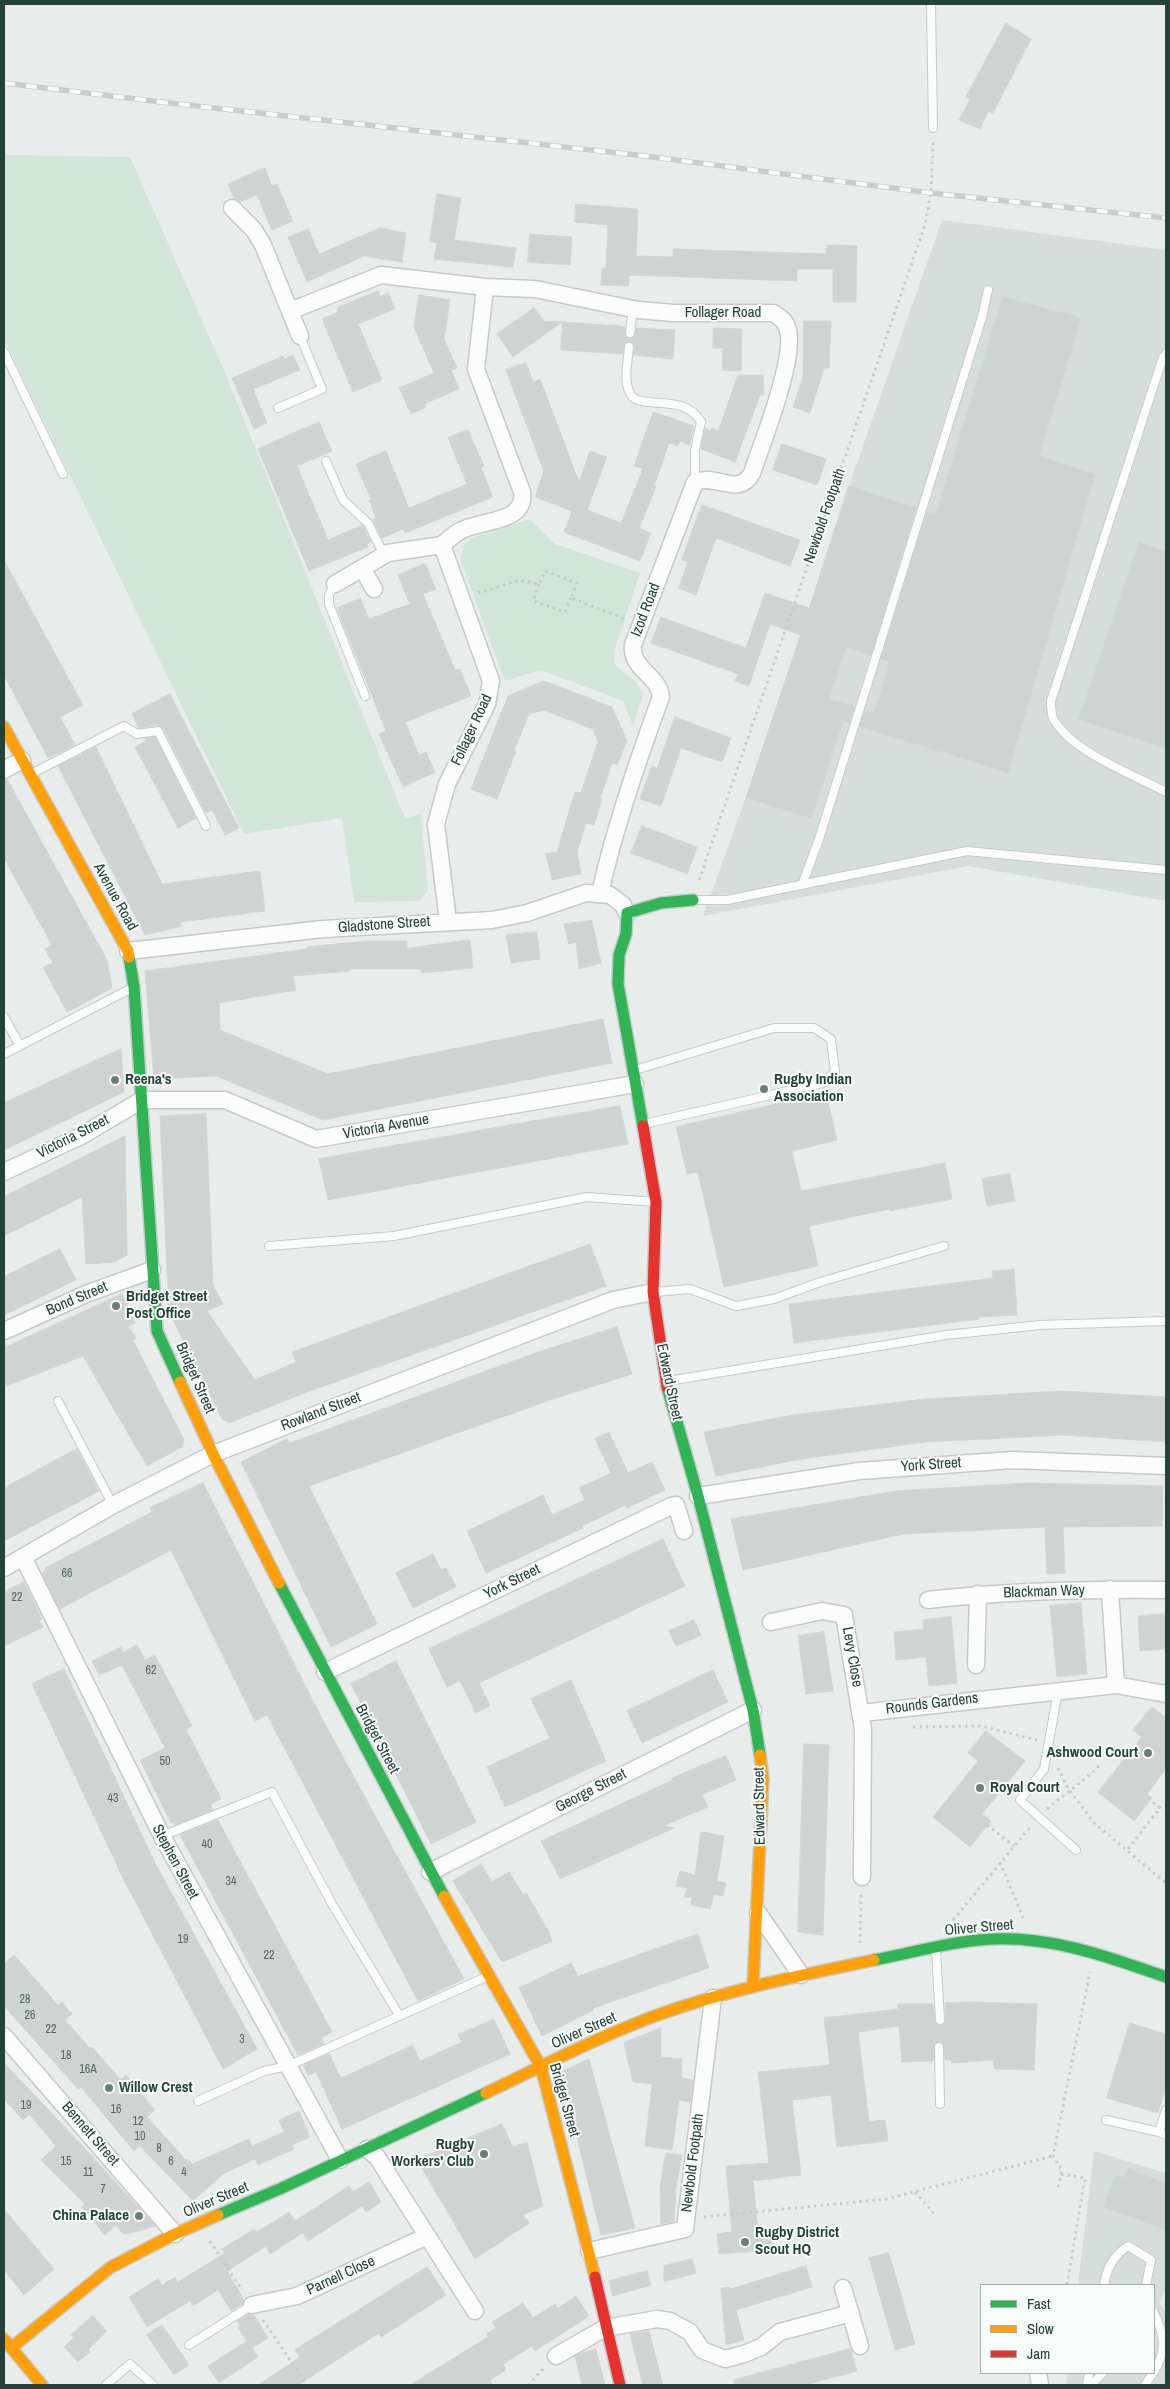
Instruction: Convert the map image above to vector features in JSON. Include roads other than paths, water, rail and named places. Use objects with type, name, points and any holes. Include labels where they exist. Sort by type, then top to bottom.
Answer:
[{"type":"street","points":[[232,208],[254,230],[263,245],[300,336]]},
{"type":"street","name":"Follager Road","points":[[290,311],[381,275],[485,287],[535,289],[632,309],[674,313],[774,313],[787,325],[789,359],[748,482],[741,485],[704,478],[696,482]]},
{"type":"street","points":[[334,584],[384,556],[402,549],[442,545],[461,530],[513,514],[521,507],[523,501],[522,492],[476,369],[485,287]]},
{"type":"street","name":"Izod Road","points":[[600,893],[630,782],[661,697],[660,689],[634,661],[632,645],[696,482]]},
{"type":"street","name":"Follager Road","points":[[442,545],[491,681],[487,704],[447,784],[436,824],[448,921]]},
{"type":"street","points":[[362,568],[374,589]]},
{"type":"street","name":"Avenue Road","points":[[4,727],[128,951],[134,987],[142,1100]]},
{"type":"street","points":[[4,770],[22,760]]},
{"type":"street","name":"Gladstone Street","points":[[128,951],[323,929],[492,920],[526,913],[586,893],[600,893]]},
{"type":"street","points":[[600,893],[617,899],[627,913],[661,903],[693,900]]},
{"type":"street","name":"Edward Street","points":[[627,913],[626,934],[619,955],[618,984],[656,1202],[653,1292],[665,1382],[698,1496],[753,1710],[762,1779],[758,1913],[753,1985]]},
{"type":"street","name":"Victoria Avenue","points":[[142,1100],[225,1100],[316,1139],[634,1077]]},
{"type":"street","name":"Victoria Street","points":[[4,1172],[81,1136],[142,1100]]},
{"type":"street","name":"Bridget Street","points":[[142,1100],[157,1331],[213,1454],[325,1672],[430,1872],[541,2066],[589,2251],[605,2328],[620,2385]]},
{"type":"street","name":"Bond Street","points":[[4,1331],[86,1294],[152,1270]]},
{"type":"street","name":"Rowland Street","points":[[4,1568],[114,1505],[213,1454],[613,1300],[653,1292]]},
{"type":"street","name":"York Street","points":[[698,1496],[859,1470],[1013,1460],[1166,1466]]},
{"type":"street","name":"York Street","points":[[325,1672],[671,1506],[676,1505],[684,1531]]},
{"type":"street","name":"Stephen Street","points":[[23,1557],[162,1836],[340,2160]]},
{"type":"street","points":[[1110,1589],[1116,1686]]},
{"type":"street","name":"Blackman Way","points":[[928,1600],[978,1594],[1110,1589],[1166,1590]]},
{"type":"street","points":[[976,1665],[978,1594]]},
{"type":"street","name":"Levy Close","points":[[771,1622],[822,1610],[844,1615],[862,1713]]},
{"type":"street","name":"Rounds Gardens","points":[[862,1713],[1116,1686],[1166,1694]]},
{"type":"street","name":"George Street","points":[[430,1872],[753,1710]]},
{"type":"street","points":[[862,1713],[862,1878]]},
{"type":"street","points":[[758,1913],[801,1975]]},
{"type":"street","name":"Oliver Street","points":[[8,2344],[111,2267],[174,2234],[282,2188],[541,2066],[656,2016],[753,1985],[933,1948],[990,1939],[1032,1940],[1094,1952],[1166,1977]]},
{"type":"street","name":"Newbold Footpath","points":[[589,2251],[685,2229],[713,1998]]},
{"type":"street","name":"Bennett Street","points":[[4,2036],[174,2234]]},
{"type":"street","points":[[367,2148],[377,2157],[425,2237],[475,2311]]},
{"type":"street","name":"Parnell Close","points":[[252,2305],[297,2296],[425,2237]]},
{"type":"street","points":[[843,2288],[860,2346]]},
{"type":"street","points":[[556,2356],[605,2328],[657,2320],[670,2321],[690,2332],[702,2350],[725,2359],[761,2347],[780,2332],[851,2313]]},
{"type":"street","points":[[8,2344],[42,2385]]},
{"type":"lane","points":[[931,4],[933,128]]},
{"type":"lane","points":[[802,885],[819,839],[914,537],[982,317],[988,290]]},
{"type":"lane","points":[[630,333],[632,309]]},
{"type":"lane","points":[[278,408],[322,389],[300,336]]},
{"type":"lane","points":[[629,347],[627,381],[629,393],[633,398],[649,403],[664,402],[681,405],[696,413],[701,422],[695,450],[696,482]]},
{"type":"lane","points":[[4,352],[63,474]]},
{"type":"lane","points":[[1166,354],[1163,357],[1051,702],[1052,718],[1066,736],[1090,753],[1166,792]]},
{"type":"lane","points":[[326,461],[343,500],[368,524],[384,556]]},
{"type":"lane","points":[[334,584],[329,595],[329,604],[365,696]]},
{"type":"lane","points":[[30,775],[124,726],[137,734],[158,731],[206,826]]},
{"type":"lane","points":[[693,900],[728,900],[968,851],[1166,870]]},
{"type":"lane","points":[[4,1054],[134,987]]},
{"type":"lane","points":[[4,1017],[20,1046]]},
{"type":"lane","points":[[634,1077],[774,1028],[814,1028],[830,1039],[835,1072],[823,1083],[642,1124]]},
{"type":"lane","points":[[269,1246],[394,1236],[587,1197],[656,1202]]},
{"type":"lane","points":[[653,1292],[690,1289],[736,1306],[774,1299],[820,1282],[944,1246]]},
{"type":"lane","points":[[665,1382],[946,1335],[1040,1325],[1166,1321]]},
{"type":"lane","points":[[58,1401],[114,1505]]},
{"type":"lane","points":[[1058,1691],[1044,1769],[1020,1800],[1076,1850]]},
{"type":"lane","points":[[162,1836],[272,1792],[332,1904],[399,2015]]},
{"type":"lane","points":[[933,1948],[940,2020]]},
{"type":"lane","points":[[198,2101],[264,2071],[288,2066],[490,1975]]},
{"type":"lane","points":[[939,2046],[940,2104]]},
{"type":"lane","points":[[1106,2120],[1163,2134],[1166,2110]]},
{"type":"lane","points":[[1104,2284],[1107,2272],[1117,2254],[1128,2246],[1152,2260],[1146,2284]]},
{"type":"lane","points":[[189,2345],[252,2305]]},
{"type":"lane","points":[[1155,2318],[1162,2329],[1164,2356],[1155,2370]]},
{"type":"lane","points":[[106,2385],[130,2364],[153,2385]]},
{"type":"lane","points":[[1091,2385],[1102,2374]]},
{"type":"lane","points":[[1145,2385],[1153,2374]]},
{"type":"railway","points":[[4,83],[645,156],[931,193],[1166,218]]},
{"type":"place","name":"Reena's","points":[[115,1080]]},
{"type":"place","name":"Rugby Indian Association","points":[[764,1089]]},
{"type":"place","name":"Bridget Street Post Office","points":[[116,1306]]},
{"type":"place","name":"Ashwood Court","points":[[1148,1753]]},
{"type":"place","name":"Royal Court","points":[[980,1788]]},
{"type":"place","name":"Willow Crest","points":[[109,2088]]},
{"type":"place","name":"Rugby Workers' Club","points":[[484,2154]]},
{"type":"place","name":"China Palace","points":[[139,2216]]},
{"type":"place","name":"Rugby District Scout HQ","points":[[745,2242]]}]
